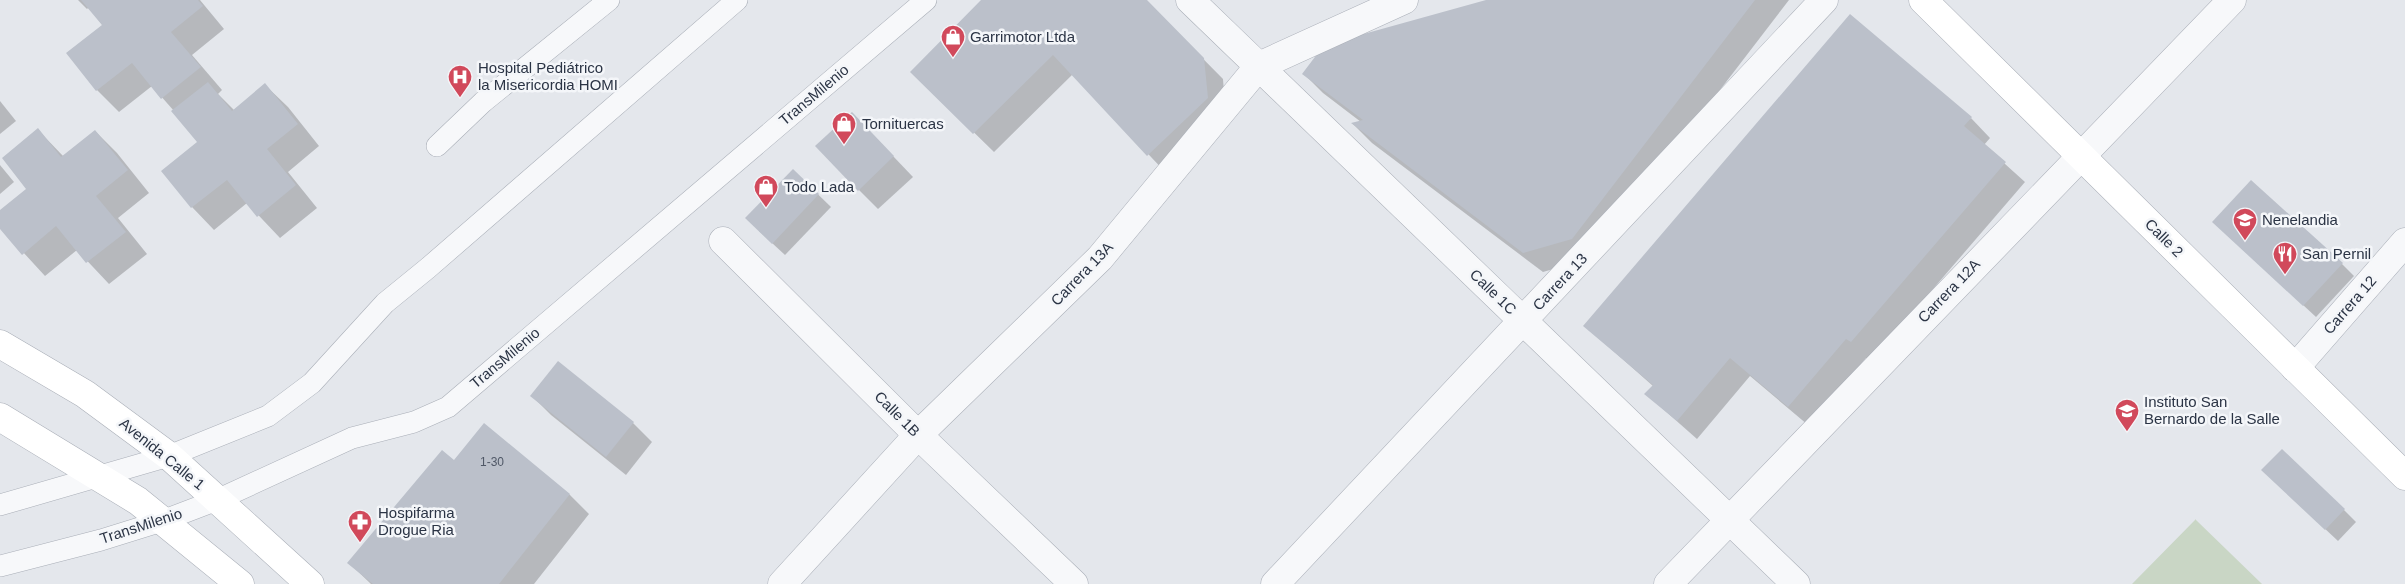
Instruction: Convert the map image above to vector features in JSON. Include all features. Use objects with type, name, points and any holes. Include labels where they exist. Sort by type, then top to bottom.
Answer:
[{"type":"main road","name":"Calle 2","points":[[1923,0],[2405,476]]},
{"type":"main road","name":"Avenida Calle 1","points":[[0,344],[85,394],[169,456],[310,584]]},
{"type":"main road","points":[[0,417],[138,501],[240,584]]},
{"type":"street","name":"Calle 1C","points":[[1190,0],[1796,584]]},
{"type":"street","name":"Carrera 13A","points":[[782,584],[918,435],[1100,258],[1259,66],[1404,0]]},
{"type":"street","name":"Carrera 13","points":[[1275,584],[1824,0]]},
{"type":"street","name":"Carrera 12A","points":[[1668,584],[2080,155],[2232,0]]},
{"type":"street","name":"Calle 1B","points":[[724,241],[918,435],[1074,584]]},
{"type":"street","name":"Carrera 12","points":[[2295,368],[2405,242]]},
{"type":"lane","points":[[437,146],[483,102],[608,0]]},
{"type":"lane","points":[[0,505],[169,456],[268,416],[312,383],[366,323],[404,286],[428,268],[737,0]]},
{"type":"lane","name":"TransMilenio","points":[[0,566],[100,540],[162,521],[217,500],[352,438],[414,422],[448,407],[926,0]]},
{"type":"green space","points":[[2196,520],[2262,584],[2132,584]]},
{"type":"building","points":[[81,0],[198,0],[203,6],[171,32],[201,67],[161,99],[132,63],[96,91],[66,53],[102,25]]},
{"type":"building","points":[[981,0],[1147,0],[1204,58],[1208,98],[1147,156],[1053,55],[973,134],[910,72]]},
{"type":"building","points":[[1486,0],[1755,0],[1572,239],[1523,253],[1351,123],[1363,120],[1302,74],[1324,45]]},
{"type":"building","points":[[1850,14],[1972,117],[1964,126],[2006,162],[1851,342],[1846,339],[1788,407],[1730,358],[1677,421],[1644,394],[1653,385],[1583,326]]},
{"type":"building","points":[[208,82],[232,111],[265,83],[298,124],[267,149],[296,185],[257,217],[227,180],[191,208],[161,171],[197,142],[171,111]]},
{"type":"building","points":[[852,112],[894,156],[858,191],[815,146]]},
{"type":"building","points":[[38,128],[61,157],[95,130],[128,170],[96,196],[126,232],[86,263],[56,226],[22,255],[0,229],[0,210],[26,189],[2,158]]},
{"type":"building","points":[[793,169],[819,194],[772,244],[745,218]]},
{"type":"building","points":[[2251,180],[2343,263],[2303,306],[2212,222]]},
{"type":"building","points":[[558,361],[634,422],[606,457],[530,396]]},
{"type":"building","points":[[484,423],[570,494],[499,584],[373,584],[347,563],[442,450],[454,460]]},
{"type":"building","points":[[2282,449],[2345,509],[2325,530],[2261,470]]},
{"type":"place","name":"Garrimotor Ltda","points":[[953,58]]},
{"type":"place","name":"Hospital Pediátrico la Misericordia HOMI","points":[[460,98]]},
{"type":"place","name":"Tornituercas","points":[[844,145]]},
{"type":"place","name":"Todo Lada","points":[[766,208]]},
{"type":"place","name":"Nenelandia","points":[[2245,241]]},
{"type":"place","name":"San Pernil","points":[[2285,275]]},
{"type":"place","name":"Instituto San Bernardo de la Salle","points":[[2127,432]]},
{"type":"place","name":"Hospifarma Drogue Ria","points":[[360,543]]}]
